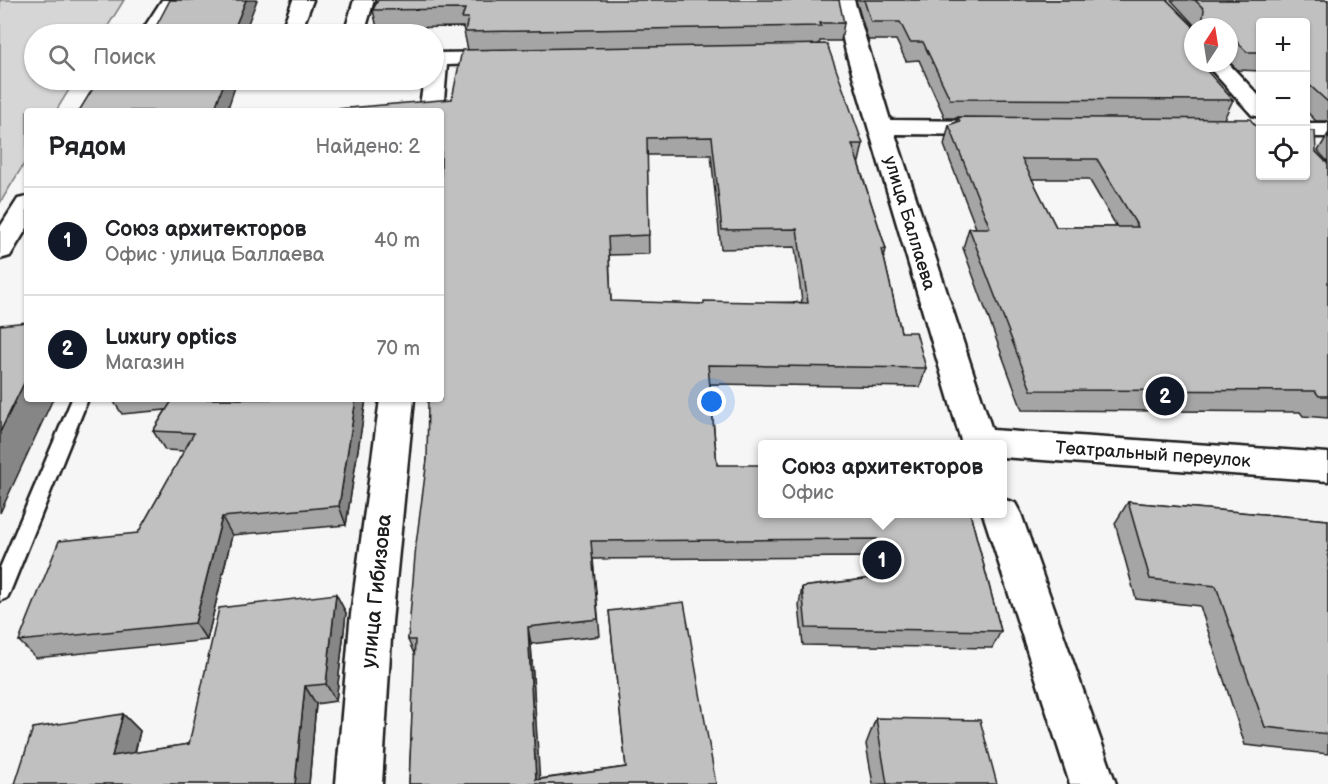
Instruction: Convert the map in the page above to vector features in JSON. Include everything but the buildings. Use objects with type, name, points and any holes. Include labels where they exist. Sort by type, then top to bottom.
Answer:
[{"type":"street","points":[[136,24],[152,0]]},
{"type":"street","points":[[156,24],[170,2],[204,0]]},
{"type":"street","points":[[294,24],[303,0]]},
{"type":"street","points":[[357,24],[364,0]]},
{"type":"street","name":"улица Баллаева","points":[[844,0],[848,52],[880,127],[977,440]]},
{"type":"street","points":[[444,59],[520,58]]},
{"type":"street","points":[[1222,72],[1256,120]]},
{"type":"street","points":[[431,108],[433,90]]},
{"type":"street","points":[[880,127],[1019,128]]},
{"type":"street","points":[[1310,130],[1328,130]]},
{"type":"street","points":[[0,250],[24,210]]},
{"type":"street","name":"улица Гибизова","points":[[359,784],[371,622],[397,402]]},
{"type":"street","name":"Театральный переулок","points":[[1007,445],[1328,467]]},
{"type":"street","points":[[1004,518],[1093,784]]},
{"type":"lane","points":[[0,592],[79,402]]},
{"type":"shaded area","points":[[0,0],[124,0],[109,24],[24,24],[24,90],[69,90],[58,108],[24,108],[24,164],[0,203]]},
{"type":"place","name":"Luxury optics","points":[[1165,396]]},
{"type":"place","name":"Союз архитекторов","points":[[882,560]]}]
